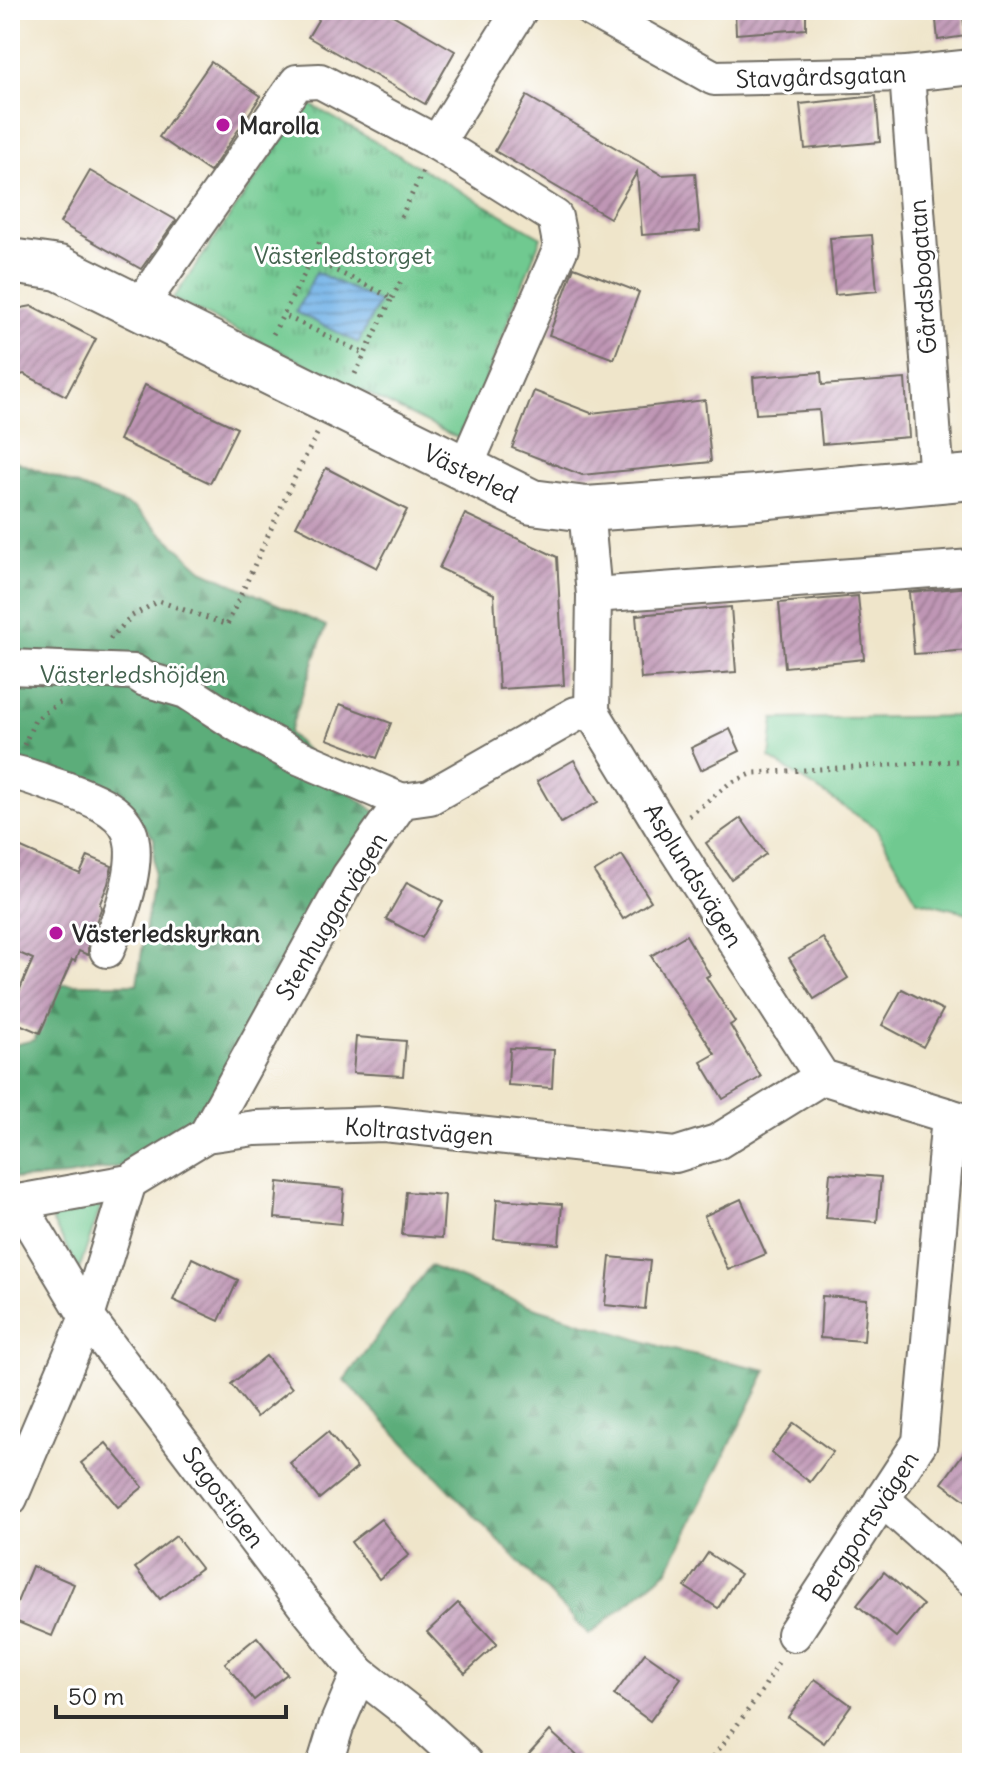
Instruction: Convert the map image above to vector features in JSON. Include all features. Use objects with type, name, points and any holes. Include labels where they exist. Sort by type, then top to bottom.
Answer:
[{"type":"street","points":[[437,143],[520,10]]},
{"type":"street","name":"Stavgårdsgatan","points":[[592,10],[714,78],[907,74],[972,67]]},
{"type":"street","name":"Gårdsbogatan","points":[[907,74],[922,286],[954,479]]},
{"type":"street","points":[[139,307],[297,82],[320,81],[437,143],[555,217],[561,248],[464,470]]},
{"type":"street","name":"Västerled","points":[[10,261],[59,268],[139,307],[344,389],[464,470],[532,502],[586,509],[954,479]]},
{"type":"street","points":[[10,667],[134,672],[145,679],[186,691],[240,726],[294,755],[402,801],[430,797],[576,714],[592,712],[594,595],[586,509]]},
{"type":"street","points":[[594,595],[972,567]]},
{"type":"street","name":"Asplundsvägen","points":[[592,712],[822,1077]]},
{"type":"street","points":[[12,772],[91,800],[112,811],[129,831],[132,859],[128,886],[123,910],[107,950]]},
{"type":"street","name":"Stenhuggarvägen","points":[[206,1135],[349,876],[402,801]]},
{"type":"street","points":[[822,1077],[961,1119]]},
{"type":"street","name":"Koltrastvägen","points":[[14,1200],[129,1182],[206,1135],[255,1128],[384,1124],[675,1155],[717,1142],[822,1077]]},
{"type":"street","name":"Bergportsvägen","points":[[794,1634],[920,1442],[961,1119]]},
{"type":"street","points":[[10,1498],[87,1317],[129,1182]]},
{"type":"street","name":"Sagostigen","points":[[14,1200],[87,1317],[302,1602],[359,1673],[414,1716],[465,1763]]},
{"type":"street","points":[[882,1499],[972,1579]]},
{"type":"street","points":[[325,1763],[336,1727],[359,1673]]},
{"type":"path","points":[[401,217],[437,143]]},
{"type":"path","points":[[273,334],[321,239]]},
{"type":"path","points":[[312,259],[392,298]]},
{"type":"path","points":[[12,772],[35,720],[64,700],[92,671],[104,646],[132,616],[159,601],[227,625],[292,483],[365,354],[402,279]]},
{"type":"path","points":[[283,315],[365,354]]},
{"type":"path","points":[[667,835],[730,783],[754,773],[972,760]]},
{"type":"path","points":[[709,1763],[762,1691],[794,1634]]},
{"type":"green space","name":"Västerledstorget","points":[[308,103],[541,237],[462,440],[173,299]]},
{"type":"green space","name":"Västerledshöjden","points":[[10,459],[134,508],[202,570],[326,626],[289,733],[347,791],[377,813],[235,1063],[190,1121],[132,1164],[68,1176],[18,1179],[10,1176],[10,1046],[34,1040],[61,984],[137,984],[154,873],[154,838],[135,815],[10,764]]},
{"type":"green space","points":[[972,716],[972,914],[917,900],[876,828],[770,758],[774,719]]},
{"type":"green space","points":[[102,1203],[79,1270],[49,1215]]},
{"type":"green space","points":[[430,1266],[524,1304],[669,1349],[767,1370],[668,1570],[589,1635],[344,1380]]},
{"type":"water","points":[[316,272],[379,302],[358,343],[296,312]]},
{"type":"building","points":[[324,10],[384,10],[455,51],[425,104],[308,37]]},
{"type":"building","points":[[735,10],[806,10],[806,29],[736,34]]},
{"type":"building","points":[[935,10],[962,10],[966,36],[938,40]]},
{"type":"building","points":[[211,62],[261,96],[210,172],[159,137]]},
{"type":"building","points":[[527,96],[662,175],[695,173],[700,231],[642,235],[637,172],[610,218],[495,151]]},
{"type":"building","points":[[876,96],[880,142],[805,149],[800,104]]},
{"type":"building","points":[[90,171],[176,220],[141,269],[60,223]]},
{"type":"building","points":[[872,235],[877,291],[835,295],[830,238]]},
{"type":"building","points":[[574,267],[639,292],[614,359],[549,335]]},
{"type":"building","points":[[32,306],[96,339],[66,396],[24,374],[10,378],[10,310]]},
{"type":"building","points":[[821,372],[822,385],[905,379],[909,437],[822,444],[819,410],[756,414],[753,377]]},
{"type":"building","points":[[145,385],[237,428],[210,483],[119,440]]},
{"type":"building","points":[[534,391],[591,413],[705,400],[711,462],[582,475],[512,448]]},
{"type":"building","points":[[326,468],[407,510],[377,568],[296,526]]},
{"type":"building","points":[[465,514],[557,557],[564,685],[499,689],[494,594],[439,568]]},
{"type":"building","points":[[972,587],[972,650],[914,654],[909,592]]},
{"type":"building","points":[[858,596],[864,659],[785,667],[779,603]]},
{"type":"building","points":[[731,607],[736,672],[641,679],[636,615]]},
{"type":"building","points":[[340,704],[391,723],[377,758],[327,739]]},
{"type":"building","points":[[730,729],[740,751],[701,770],[691,748]]},
{"type":"building","points":[[574,760],[598,802],[561,823],[537,781]]},
{"type":"building","points":[[741,818],[766,854],[731,879],[706,843]]},
{"type":"building","name":"Västerledskyrkan","points":[[10,843],[80,874],[88,856],[112,866],[88,943],[88,955],[79,951],[75,961],[72,960],[40,1033],[10,1020],[10,1012],[33,959],[10,949]]},
{"type":"building","points":[[622,855],[651,901],[623,919],[594,872]]},
{"type":"building","points":[[407,882],[443,901],[422,938],[386,919]]},
{"type":"building","points":[[686,935],[710,975],[706,977],[735,1022],[730,1025],[761,1077],[723,1099],[701,1062],[715,1054],[651,956]]},
{"type":"building","points":[[823,938],[848,978],[814,999],[789,958]]},
{"type":"building","points":[[902,989],[943,1010],[923,1047],[882,1025]]},
{"type":"building","points":[[356,1037],[406,1041],[403,1076],[353,1073]]},
{"type":"building","points":[[510,1048],[554,1050],[552,1088],[508,1085]]},
{"type":"building","points":[[830,1173],[881,1177],[877,1222],[826,1218]]},
{"type":"building","points":[[278,1182],[344,1189],[341,1224],[275,1218]]},
{"type":"building","points":[[406,1192],[445,1195],[442,1238],[402,1235]]},
{"type":"building","points":[[497,1199],[562,1204],[559,1244],[494,1239]]},
{"type":"building","points":[[741,1199],[766,1254],[728,1270],[704,1216]]},
{"type":"building","points":[[610,1257],[650,1261],[645,1309],[605,1305]]},
{"type":"building","points":[[192,1258],[238,1280],[219,1321],[173,1300]]},
{"type":"building","points":[[822,1296],[867,1299],[864,1341],[820,1338]]},
{"type":"building","points":[[266,1356],[292,1388],[257,1417],[231,1384]]},
{"type":"building","points":[[794,1423],[833,1452],[810,1482],[771,1453]]},
{"type":"building","points":[[328,1432],[357,1468],[319,1499],[290,1463]]},
{"type":"building","points":[[972,1441],[972,1505],[942,1483]]},
{"type":"building","points":[[106,1443],[143,1487],[118,1507],[81,1463]]},
{"type":"building","points":[[381,1519],[409,1555],[379,1579],[351,1542]]},
{"type":"building","points":[[176,1536],[201,1568],[160,1599],[135,1568]]},
{"type":"building","points":[[708,1553],[740,1574],[718,1608],[685,1587]]},
{"type":"building","points":[[32,1566],[74,1584],[52,1636],[10,1619]]},
{"type":"building","points":[[884,1572],[923,1605],[896,1637],[857,1605]]},
{"type":"building","points":[[458,1603],[497,1644],[465,1673],[427,1632]]},
{"type":"building","points":[[257,1637],[287,1674],[254,1700],[225,1663]]},
{"type":"building","points":[[645,1653],[681,1678],[650,1721],[614,1695]]},
{"type":"building","points":[[815,1679],[851,1705],[824,1743],[788,1717]]},
{"type":"building","points":[[550,1731],[585,1763],[521,1763]]},
{"type":"place","name":"Marolla","points":[[223,125]]},
{"type":"place","name":"Västerledskyrkan","points":[[56,933]]}]
